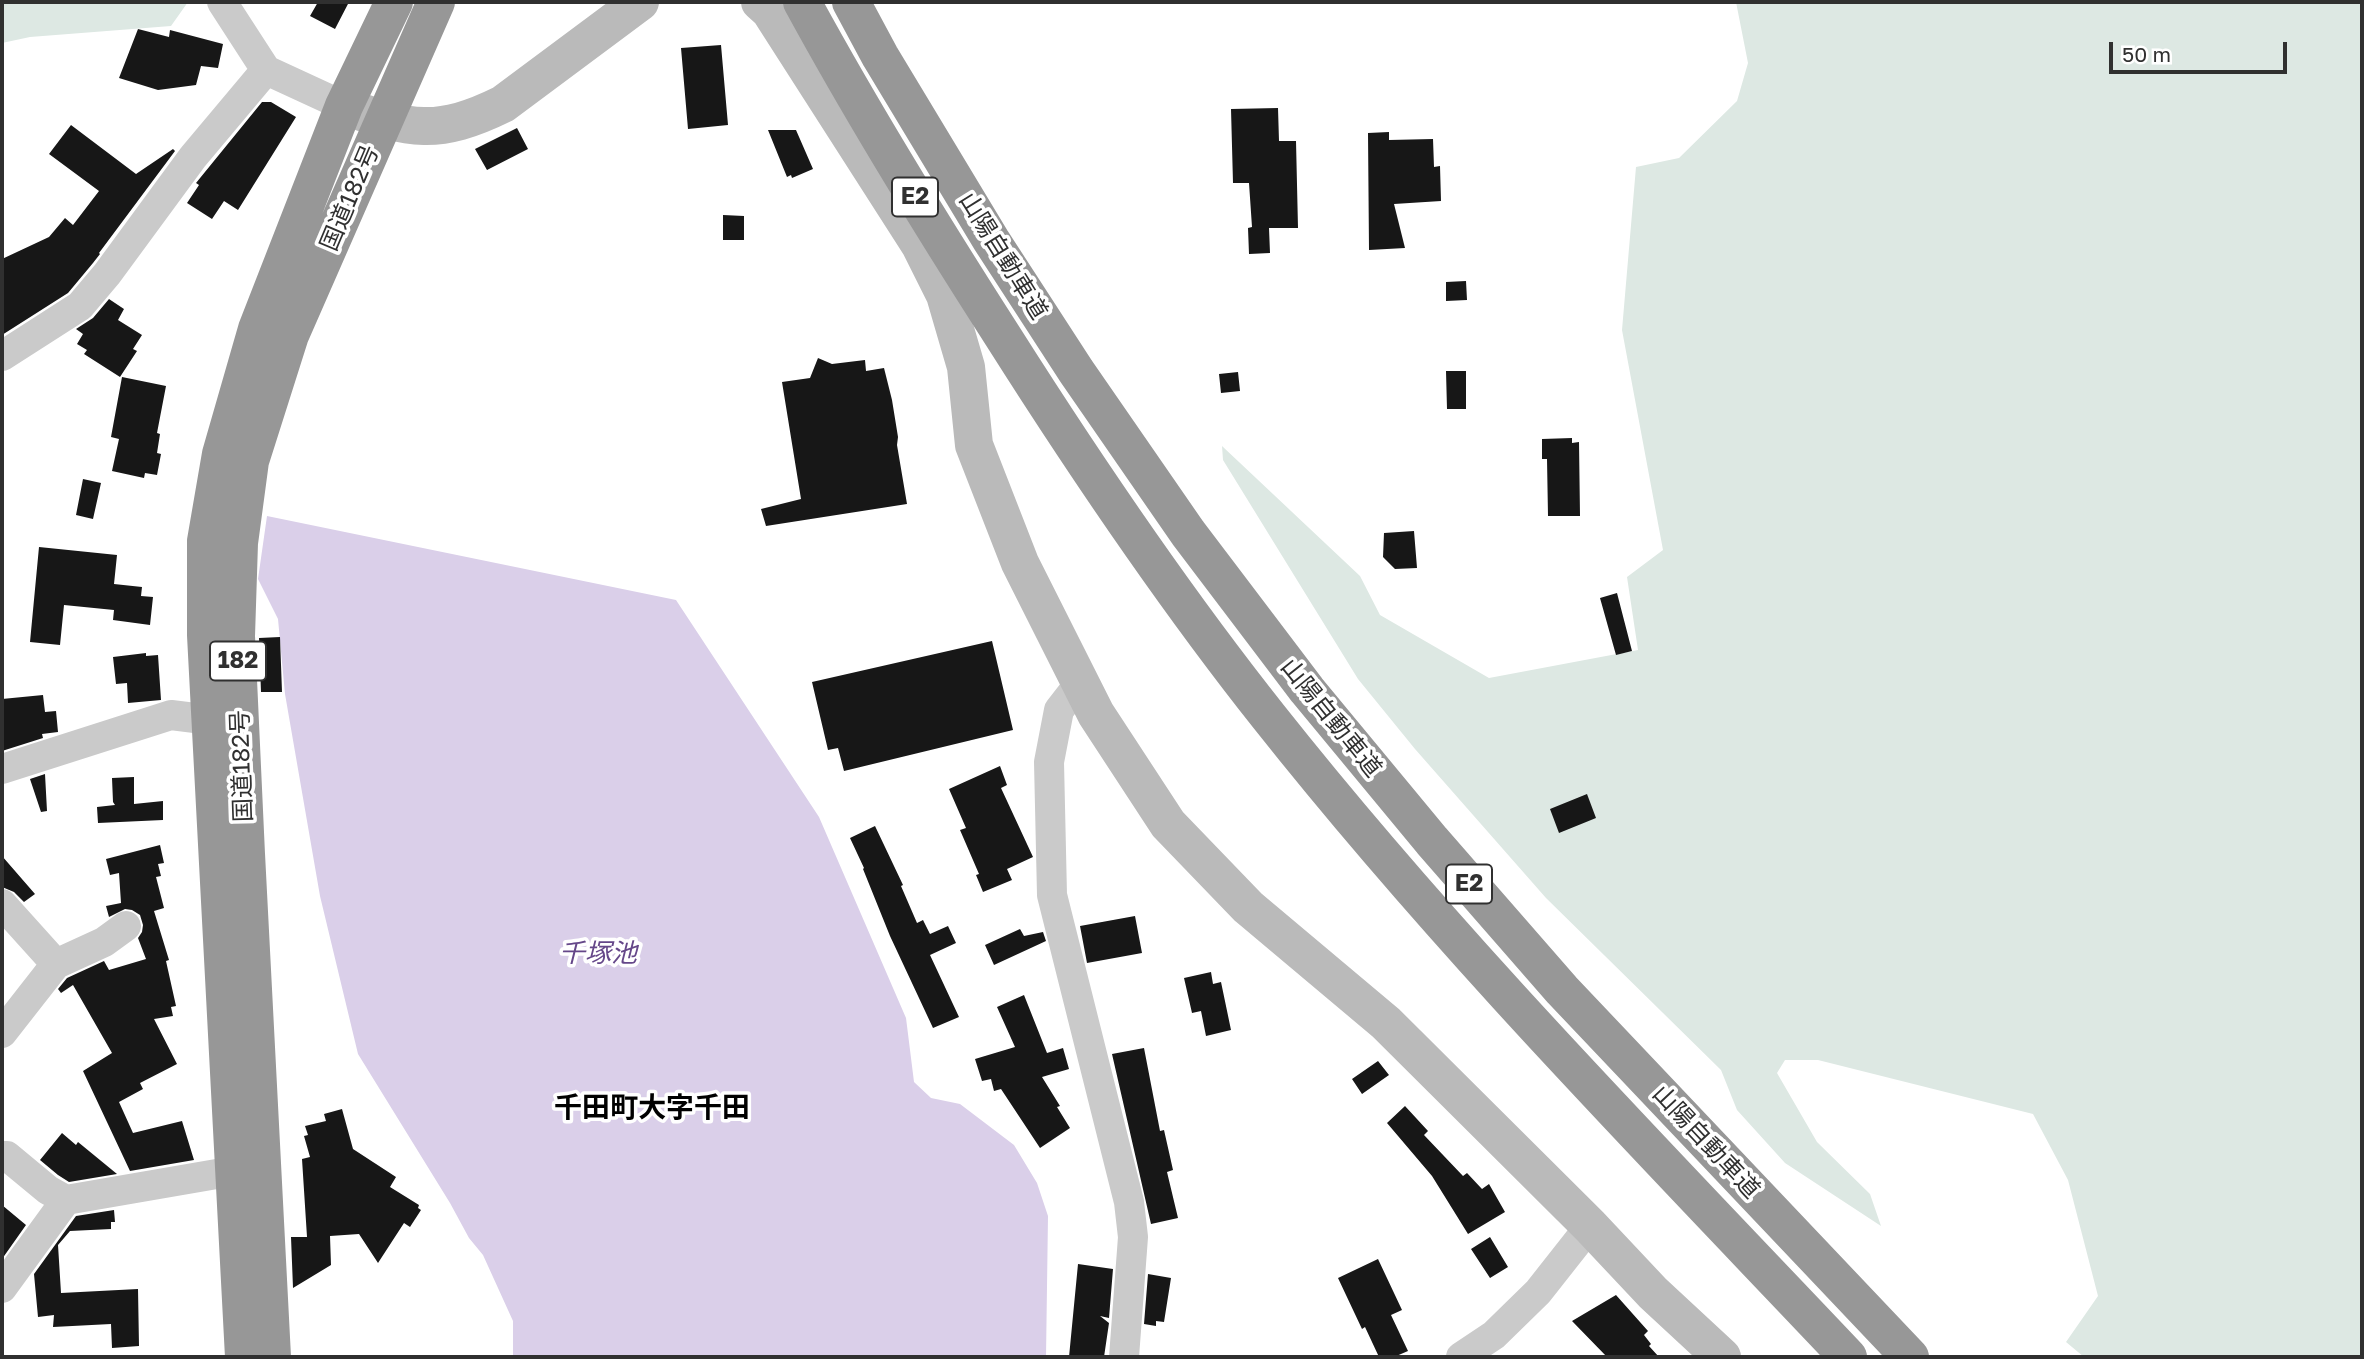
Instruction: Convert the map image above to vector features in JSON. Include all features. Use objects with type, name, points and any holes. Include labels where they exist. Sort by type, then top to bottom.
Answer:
[{"type":"highway","name":"国道182号","points":[[244,1357],[206,635],[206,541],[221,454],[257,329],[344,106],[394,2]]},
{"type":"highway","name":"国道182号","points":[[272,1357],[236,636],[239,543],[250,461],[290,335],[436,2]]},
{"type":"highway","name":"山陽自動車道","points":[[802,2],[843,78],[1035,388],[1148,557],[1268,716],[1395,871],[1528,1020],[1847,1357]]},
{"type":"highway","name":"山陽自動車道","points":[[851,2],[880,56],[984,229],[1076,371],[1188,533],[1307,690],[1432,841],[1562,990],[1910,1357]]},
{"type":"street","points":[[222,2],[266,70],[383,121],[422,128],[478,116],[503,104],[640,2]]},
{"type":"street","points":[[760,2],[770,10],[876,174],[920,245],[945,295],[965,367],[974,445],[1020,563],[1096,714],[1168,824],[1248,907],[1386,1023],[1590,1226],[1653,1293],[1722,1357]]},
{"type":"street","points":[[2,356],[80,306],[107,274],[193,156],[266,70]]},
{"type":"street","points":[[1080,683],[1059,710],[1049,762],[1052,895],[1129,1202],[1133,1237],[1124,1357]]},
{"type":"street","points":[[2,769],[171,715],[211,720]]},
{"type":"street","points":[[2,904],[57,964]]},
{"type":"street","points":[[2,1034],[57,964],[104,942],[127,926]]},
{"type":"street","points":[[3,1154],[48,1190],[66,1200],[234,1171]]},
{"type":"street","points":[[2,1288],[66,1200]]},
{"type":"street","points":[[1461,1357],[1494,1335],[1538,1293],[1590,1226]]},
{"type":"shaded area","points":[[2,2],[188,2],[171,26],[30,37],[2,43]]},
{"type":"shaded area","points":[[1736,2],[2362,2],[2362,1357],[2084,1357],[2066,1342],[2098,1296],[2068,1180],[2033,1114],[1818,1060],[1785,1060],[1777,1073],[1817,1142],[1870,1194],[1881,1226],[1785,1163],[1737,1110],[1721,1070],[1546,898],[1415,749],[1358,679],[1223,460],[1222,446],[1360,576],[1380,615],[1489,678],[1638,650],[1627,577],[1663,550],[1622,330],[1636,167],[1679,158],[1737,101],[1748,63]]},
{"type":"water","name":"千塚池","points":[[267,516],[676,600],[819,817],[906,1018],[914,1082],[931,1098],[960,1104],[1014,1145],[1037,1183],[1048,1216],[1046,1357],[513,1357],[513,1321],[483,1255],[469,1238],[358,1054],[320,896],[285,694],[278,619],[258,579]]},
{"type":"building","points":[[318,2],[349,2],[335,29],[310,16]]},
{"type":"building","points":[[138,29],[169,37],[170,30],[223,44],[218,68],[201,66],[196,85],[158,90],[119,78]]},
{"type":"building","points":[[721,45],[728,125],[688,129],[681,48]]},
{"type":"building","points":[[262,102],[271,102],[296,117],[238,210],[224,201],[212,219],[187,203],[199,185],[196,183]]},
{"type":"building","points":[[1278,108],[1279,141],[1296,141],[1298,228],[1269,228],[1270,253],[1249,254],[1248,228],[1252,227],[1249,183],[1233,183],[1231,109]]},
{"type":"building","points":[[71,125],[136,174],[173,149],[175,151],[68,293],[2,335],[2,259],[49,237],[65,218],[73,225],[99,191],[49,154]]},
{"type":"building","points":[[517,128],[528,149],[487,170],[475,149]]},
{"type":"building","points":[[768,130],[796,130],[813,169],[792,178],[791,175],[787,177]]},
{"type":"building","points":[[1389,132],[1389,140],[1433,139],[1434,167],[1440,166],[1441,201],[1394,204],[1405,248],[1369,250],[1368,133]]},
{"type":"building","points":[[723,215],[744,216],[744,240],[723,240]]},
{"type":"building","points":[[1466,281],[1467,300],[1446,301],[1446,282]]},
{"type":"building","points":[[109,299],[124,309],[118,320],[142,335],[133,349],[137,351],[120,377],[84,354],[87,350],[77,344],[83,334],[76,329],[93,318]]},
{"type":"building","points":[[818,358],[832,364],[865,360],[866,371],[884,368],[892,400],[907,504],[766,526],[761,509],[801,499],[782,382],[810,378]]},
{"type":"building","points":[[1446,371],[1466,371],[1466,409],[1447,409]]},
{"type":"building","points":[[1238,372],[1240,391],[1221,393],[1219,374]]},
{"type":"building","points":[[122,377],[166,386],[157,433],[160,434],[157,453],[161,454],[157,475],[145,473],[144,478],[112,471],[119,439],[111,437]]},
{"type":"building","points":[[1572,438],[1572,443],[1579,442],[1580,516],[1548,516],[1547,459],[1542,459],[1542,439]]},
{"type":"building","points":[[83,479],[101,483],[93,519],[76,515]]},
{"type":"building","points":[[1414,531],[1417,568],[1395,569],[1383,557],[1384,533]]},
{"type":"building","points":[[39,547],[117,555],[114,584],[142,587],[141,596],[153,597],[150,625],[113,620],[114,610],[64,605],[60,645],[30,642]]},
{"type":"building","points":[[1617,593],[1632,651],[1616,655],[1600,598]]},
{"type":"building","points":[[280,637],[282,692],[261,692],[259,638]]},
{"type":"building","points":[[992,641],[1013,730],[844,771],[838,748],[828,750],[812,682]]},
{"type":"building","points":[[146,653],[146,656],[158,655],[161,700],[128,703],[127,683],[116,684],[113,657]]},
{"type":"building","points":[[43,695],[45,712],[56,711],[58,732],[42,734],[43,738],[2,751],[2,699]]},
{"type":"building","points":[[1000,766],[1007,785],[1001,788],[1033,857],[1007,869],[1012,880],[983,892],[976,875],[979,874],[960,830],[966,828],[949,789]]},
{"type":"building","points":[[45,774],[47,811],[41,812],[30,779]]},
{"type":"building","points":[[134,777],[134,804],[163,801],[163,820],[98,823],[97,807],[115,805],[112,778]]},
{"type":"building","points":[[1587,794],[1596,818],[1559,833],[1550,809]]},
{"type":"building","points":[[875,826],[903,885],[901,886],[917,923],[923,920],[930,934],[948,926],[956,943],[930,955],[959,1017],[933,1028],[890,936],[850,838]]},
{"type":"building","points":[[160,845],[164,863],[158,864],[161,876],[156,877],[164,908],[154,911],[169,960],[166,961],[176,1006],[171,1007],[173,1016],[154,1019],[177,1064],[140,1083],[143,1089],[119,1102],[133,1133],[182,1121],[194,1160],[130,1171],[83,1071],[112,1053],[73,985],[61,993],[58,989],[67,978],[104,961],[109,970],[146,959],[138,938],[143,925],[140,915],[125,909],[109,917],[106,906],[121,903],[119,873],[110,875],[106,859]]},
{"type":"building","points":[[2,856],[35,894],[24,902],[14,892],[2,887]]},
{"type":"building","points":[[1135,916],[1142,953],[1087,963],[1080,926]]},
{"type":"building","points":[[1020,929],[1024,936],[1043,932],[1046,941],[994,965],[985,945]]},
{"type":"building","points":[[1211,972],[1213,984],[1221,982],[1231,1030],[1206,1036],[1201,1011],[1192,1013],[1184,978]]},
{"type":"building","points":[[1024,995],[1047,1053],[1063,1048],[1069,1069],[1042,1077],[1070,1128],[1040,1148],[1001,1089],[994,1091],[991,1079],[982,1081],[975,1059],[1015,1047],[997,1007]]},
{"type":"building","points":[[1144,1048],[1160,1131],[1164,1130],[1173,1170],[1167,1172],[1178,1218],[1151,1224],[1112,1054]]},
{"type":"building","points":[[1378,1061],[1389,1075],[1362,1094],[1352,1079]]},
{"type":"building","points":[[1405,1106],[1428,1131],[1424,1135],[1463,1176],[1467,1173],[1482,1189],[1489,1184],[1505,1212],[1468,1234],[1432,1176],[1387,1123]]},
{"type":"building","points":[[342,1109],[353,1149],[396,1177],[390,1187],[419,1205],[421,1210],[410,1227],[404,1223],[378,1263],[359,1234],[330,1236],[331,1265],[293,1288],[291,1237],[307,1237],[302,1159],[310,1157],[304,1136],[308,1135],[305,1126],[326,1121],[324,1114]]},
{"type":"building","points":[[62,1133],[76,1145],[78,1142],[117,1174],[69,1182],[58,1175],[40,1160]]},
{"type":"building","points":[[2,1205],[26,1225],[2,1259]]},
{"type":"building","points":[[114,1210],[115,1222],[111,1222],[111,1229],[70,1231],[58,1245],[61,1293],[138,1289],[139,1346],[112,1348],[111,1324],[53,1327],[54,1315],[38,1317],[34,1274],[76,1216]]},
{"type":"building","points":[[1490,1237],[1508,1267],[1490,1278],[1471,1249]]},
{"type":"building","points":[[1378,1259],[1402,1310],[1391,1315],[1408,1351],[1394,1357],[1379,1357],[1365,1327],[1362,1329],[1338,1278]]},
{"type":"building","points":[[1078,1264],[1113,1269],[1109,1318],[1100,1316],[1109,1323],[1104,1357],[1069,1357]]},
{"type":"building","points":[[1148,1274],[1171,1278],[1164,1322],[1156,1321],[1156,1326],[1144,1324]]},
{"type":"building","points":[[1616,1295],[1648,1331],[1644,1335],[1659,1357],[1607,1357],[1572,1321]]},
{"type":"district","name":"千田町大字千田","points":[[652,1108]]}]
